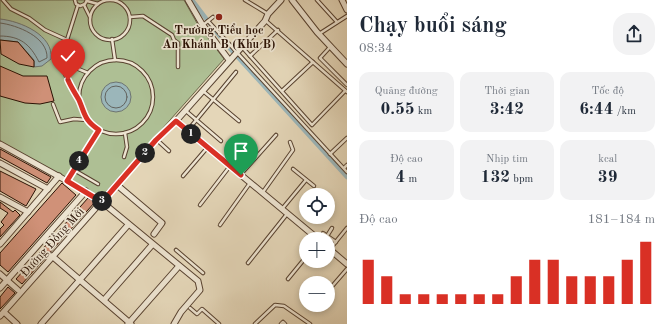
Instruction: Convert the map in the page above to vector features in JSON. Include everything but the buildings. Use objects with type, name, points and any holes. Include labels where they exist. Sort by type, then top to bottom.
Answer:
[{"type":"street","points":[[188,0],[203,25],[233,55]]},
{"type":"street","points":[[266,21],[268,14],[280,0]]},
{"type":"street","points":[[292,0],[319,34],[347,64]]},
{"type":"street","points":[[342,0],[347,10]]},
{"type":"street","name":"Đường Đồng Mới","points":[[2,314],[156,140],[176,121],[233,55],[266,21]]},
{"type":"street","points":[[176,121],[309,232]]},
{"type":"street","points":[[0,144],[86,191],[102,202],[152,245],[198,281],[200,290],[181,312],[174,324]]},
{"type":"street","points":[[0,163],[48,189]]},
{"type":"street","points":[[0,244],[58,176]]},
{"type":"street","points":[[117,185],[162,223],[154,234]]},
{"type":"street","points":[[0,288],[86,191]]},
{"type":"street","points":[[0,197],[28,212]]},
{"type":"street","points":[[41,324],[128,225]]},
{"type":"street","points":[[104,300],[152,245]]},
{"type":"street","points":[[335,254],[347,264]]},
{"type":"street","points":[[52,256],[129,323],[179,266]]},
{"type":"street","points":[[0,274],[18,290]]},
{"type":"street","points":[[2,314],[17,324]]},
{"type":"lane","points":[[3,0],[11,9],[29,18],[45,30],[67,40]]},
{"type":"lane","points":[[75,0],[78,5],[67,40],[66,74],[70,86],[88,120],[99,130],[113,134],[125,133],[137,128],[147,117],[153,103],[153,93],[149,79],[142,71],[130,62],[115,60],[100,63],[88,72],[81,86],[79,101]]},
{"type":"lane","points":[[84,5],[87,0],[98,4]]},
{"type":"lane","points":[[84,5],[96,34],[102,38],[112,40],[125,33],[129,26],[130,17],[127,9],[118,2],[108,0],[98,4],[90,17]]},
{"type":"lane","points":[[245,0],[268,14]]},
{"type":"lane","points":[[317,0],[337,22]]},
{"type":"lane","points":[[78,5],[84,5]]},
{"type":"lane","points":[[130,17],[143,16],[172,35],[174,40],[178,43],[178,68]]},
{"type":"lane","points":[[319,34],[347,16]]},
{"type":"lane","points":[[203,25],[213,17]]},
{"type":"lane","points":[[208,21],[233,55],[347,172]]},
{"type":"lane","points":[[241,47],[312,125],[346,92],[278,30],[266,21]]},
{"type":"lane","points":[[250,56],[278,30]]},
{"type":"lane","points":[[112,40],[115,60]]},
{"type":"lane","points":[[331,46],[320,58],[347,85]]},
{"type":"lane","points":[[67,57],[76,68],[88,72]]},
{"type":"lane","points":[[282,92],[313,62]]},
{"type":"lane","points":[[188,130],[236,72]]},
{"type":"lane","points":[[202,91],[239,121]]},
{"type":"lane","points":[[53,104],[60,122],[74,119],[88,120]]},
{"type":"lane","points":[[185,111],[197,119],[221,141]]},
{"type":"lane","points":[[67,181],[99,130]]},
{"type":"lane","points":[[124,157],[127,147],[125,133]]},
{"type":"lane","points":[[241,175],[276,135]]},
{"type":"lane","points":[[330,154],[347,138]]},
{"type":"lane","points":[[156,140],[169,151]]},
{"type":"lane","points":[[264,194],[293,150],[290,142]]},
{"type":"lane","points":[[183,176],[208,147]]},
{"type":"lane","points":[[344,168],[347,165]]},
{"type":"lane","points":[[200,205],[230,166]]},
{"type":"lane","points":[[292,169],[314,186]]},
{"type":"lane","points":[[74,170],[98,184]]},
{"type":"lane","points":[[282,209],[306,180]]},
{"type":"lane","points":[[220,225],[250,182]]},
{"type":"lane","points":[[248,263],[287,214]]},
{"type":"lane","points":[[330,232],[332,228]]},
{"type":"lane","points":[[336,242],[347,228]]},
{"type":"lane","points":[[176,250],[203,273]]},
{"type":"lane","points":[[186,272],[192,264]]},
{"type":"lane","points":[[288,279],[299,266]]},
{"type":"lane","points":[[335,283],[347,269]]},
{"type":"lane","points":[[255,324],[275,305],[284,306],[310,324]]},
{"type":"lane","points":[[190,308],[196,314],[202,309],[219,324]]},
{"type":"lane","points":[[281,324],[283,322],[285,324]]},
{"type":"green space","points":[[0,0],[184,0],[198,25],[224,59],[101,198],[0,143]]},
{"type":"water","points":[[0,19],[26,26],[41,36],[47,43],[50,50],[51,59],[42,66],[34,67],[34,60],[18,42],[0,40]]},
{"type":"water","points":[[116,82],[127,86],[131,97],[127,108],[116,112],[105,108],[101,97],[105,86]]},
{"type":"waterway","points":[[192,0],[224,42],[347,177]]},
{"type":"place","name":"Trường Tiểu học An Khánh B (Khu B)","points":[[219,17]]},
{"type":"route","points":[[68,80],[79,101],[84,115],[90,123],[99,130],[67,181],[86,191],[102,202],[156,140],[176,121],[241,175]]}]
